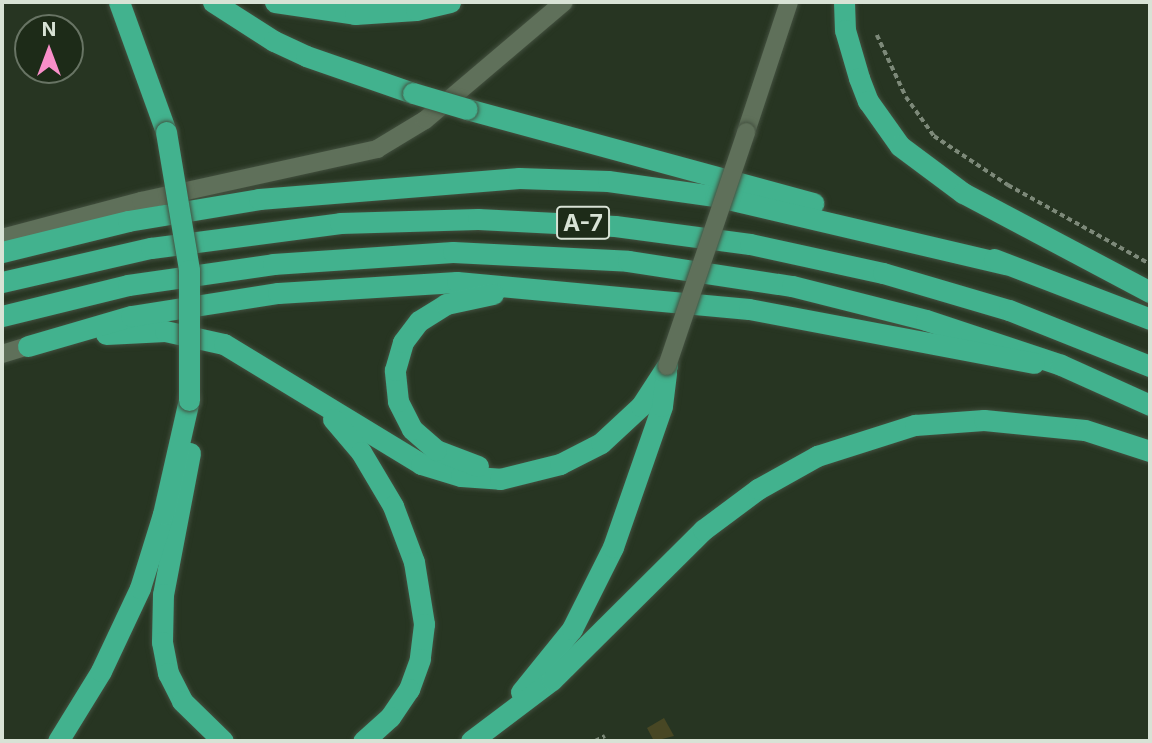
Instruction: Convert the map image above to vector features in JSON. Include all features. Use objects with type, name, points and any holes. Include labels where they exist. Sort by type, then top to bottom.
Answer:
[{"type":"highway","points":[[119,2],[143,57],[166,132],[189,270],[190,457],[163,594],[162,642],[168,673],[182,701],[223,741]]},
{"type":"highway","points":[[213,2],[284,46],[413,93],[929,235],[1150,319]]},
{"type":"highway","points":[[275,2],[355,14],[416,10],[450,2]]},
{"type":"highway","points":[[844,2],[845,30],[859,78],[868,101],[900,146],[963,193],[1150,292]]},
{"type":"highway","points":[[2,251],[128,221],[246,201],[350,188],[519,177],[608,181],[715,196],[1006,264]]},
{"type":"highway","name":"A-7","points":[[2,282],[151,248],[270,230],[407,220],[545,221],[680,233],[816,256],[949,291],[1076,335],[1150,366]]},
{"type":"highway","name":"A-7","points":[[2,316],[128,285],[273,264],[453,252],[628,261],[792,286],[926,320],[1061,365],[1150,405]]},
{"type":"highway","points":[[28,346],[131,316],[278,293],[457,282],[750,309],[1005,361],[1061,365]]},
{"type":"highway","points":[[530,290],[463,299],[419,321],[398,356],[398,401],[417,434],[451,458],[506,468],[560,464]]},
{"type":"highway","points":[[28,346],[132,331],[200,337],[249,356],[399,453],[442,471],[500,480],[560,464],[601,443],[628,421],[667,366]]},
{"type":"highway","points":[[1076,335],[1150,360]]},
{"type":"highway","points":[[470,741],[544,666],[586,604],[629,504],[662,406],[667,366]]},
{"type":"highway","points":[[306,394],[348,436],[384,487],[408,544],[419,584],[423,641],[416,675],[390,717],[363,741]]},
{"type":"highway","points":[[58,741],[101,671],[140,588],[163,514],[189,400]]},
{"type":"highway","points":[[470,741],[552,680],[703,530],[758,488],[817,456],[915,425],[984,419],[1085,430],[1150,451]]},
{"type":"street","points":[[2,238],[141,201],[377,149],[425,120],[564,2]]},
{"type":"street","points":[[667,366],[789,2]]},
{"type":"street","points":[[2,354],[28,346]]},
{"type":"path","points":[[877,35],[905,97],[934,136],[1008,185],[1150,264]]},
{"type":"path","points":[[595,741],[605,736]]},
{"type":"building","points":[[664,718],[674,736],[654,741],[647,728]]}]
